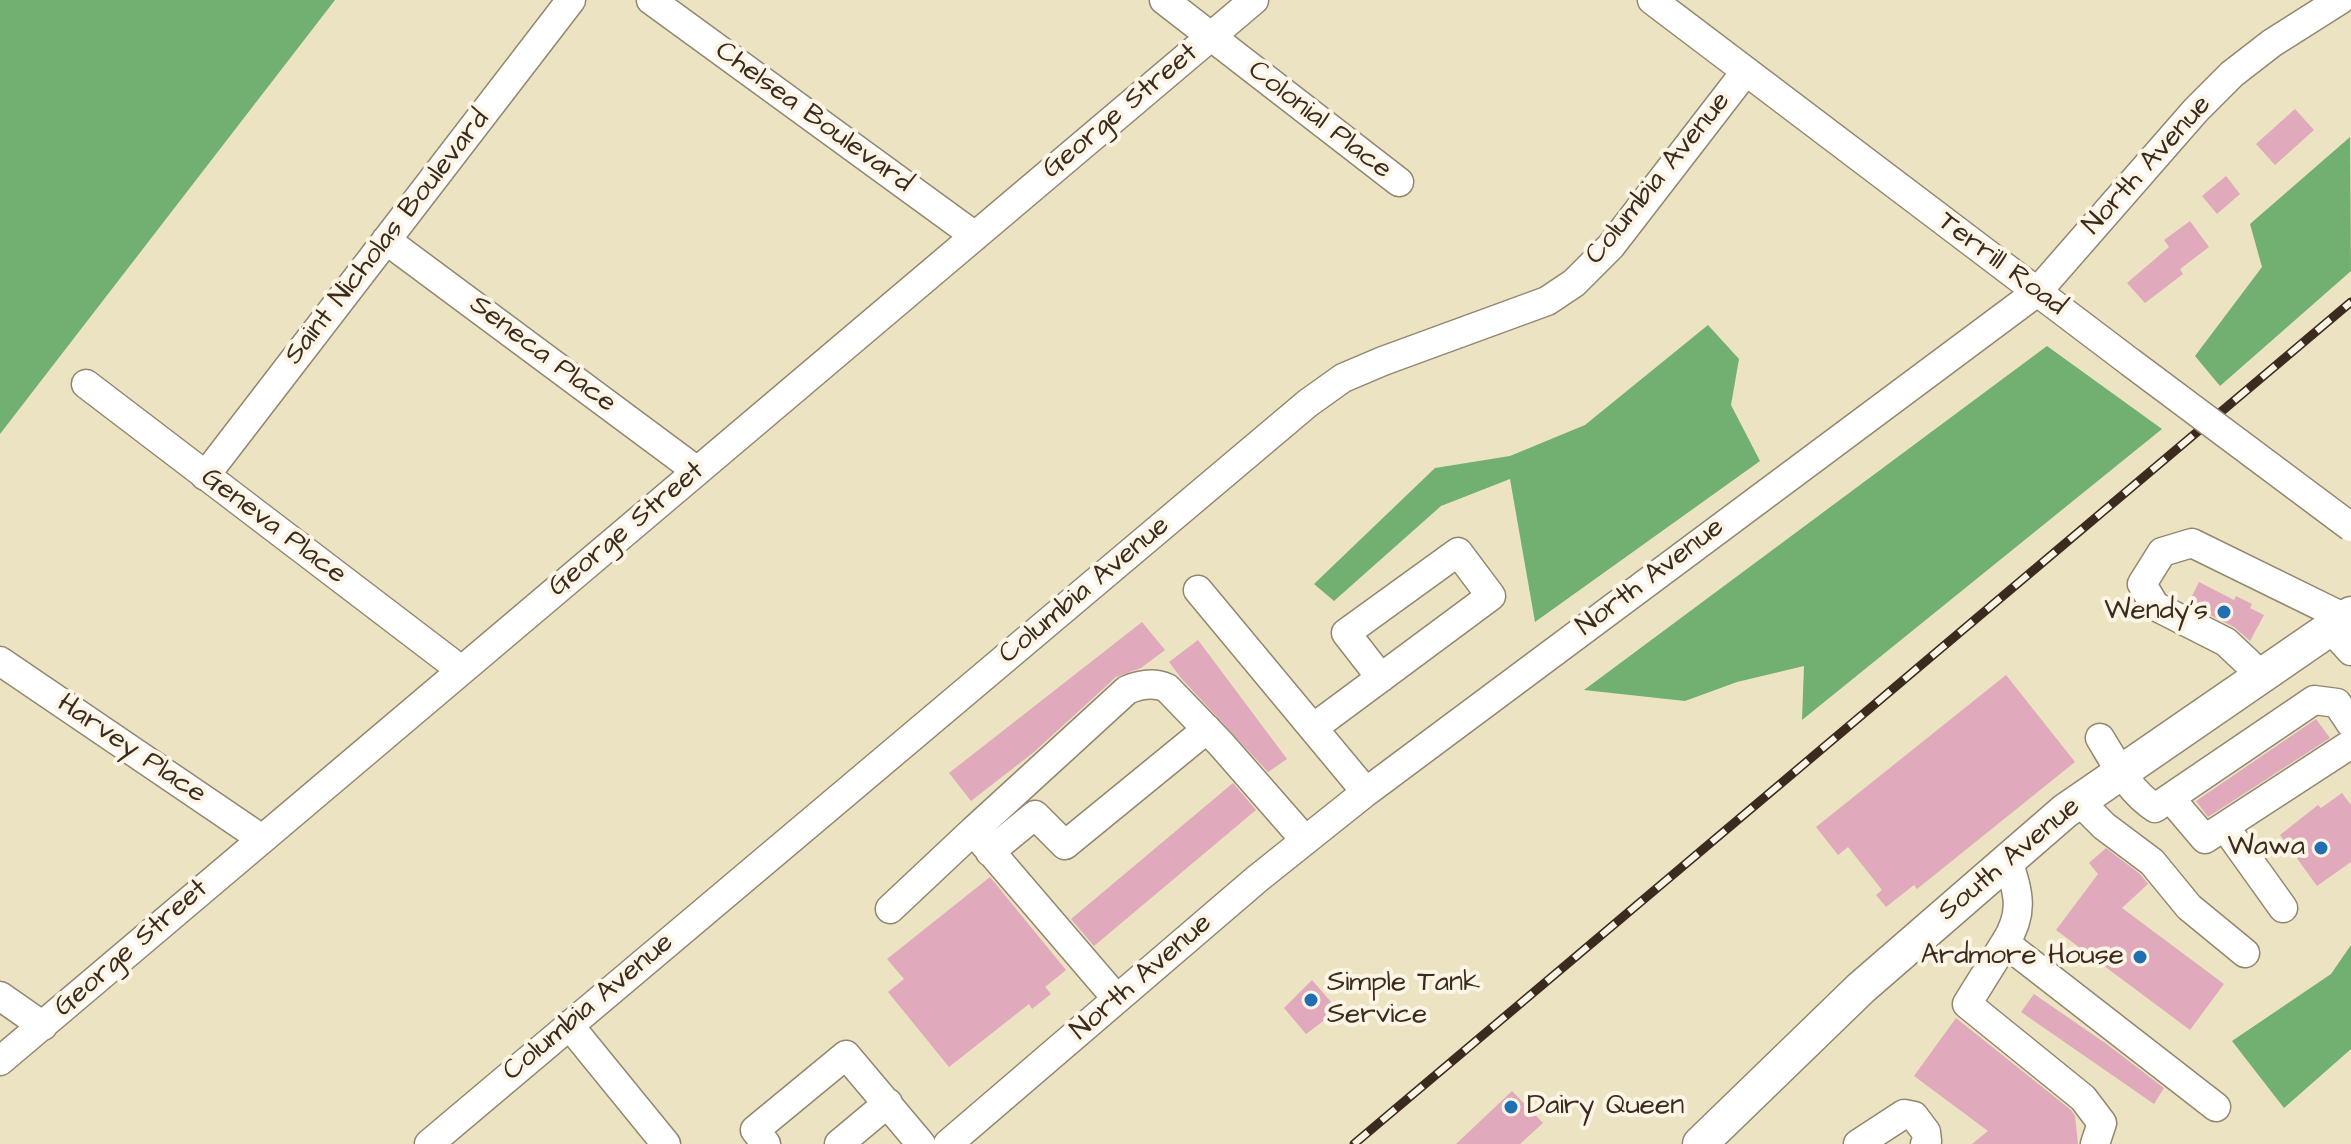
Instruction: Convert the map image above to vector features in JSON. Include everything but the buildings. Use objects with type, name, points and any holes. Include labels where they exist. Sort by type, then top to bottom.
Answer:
[{"type":"main road","name":"South Avenue","points":[[1706,1142],[1861,988],[2079,801],[2261,675],[2344,628]]},
{"type":"street","name":"Saint Nicholas Boulevard","points":[[205,476],[571,0]]},
{"type":"street","name":"Chelsea Boulevard","points":[[651,0],[975,236]]},
{"type":"street","name":"Colonial Place","points":[[1164,0],[1399,182]]},
{"type":"street","name":"George Street","points":[[0,1061],[1254,0]]},
{"type":"street","name":"Terrill Road","points":[[1652,0],[2351,527]]},
{"type":"street","name":"North Avenue","points":[[956,1141],[1257,879],[1366,792],[2037,292],[2196,110],[2232,74],[2272,43],[2340,0]]},
{"type":"street","name":"Columbia Avenue","points":[[429,1144],[1308,403],[1343,378],[1547,301],[1574,283],[1611,246],[1746,71]]},
{"type":"street","name":"Seneca Place","points":[[386,240],[697,471]]},
{"type":"street","name":"Geneva Place","points":[[86,384],[461,670]]},
{"type":"street","points":[[2261,675],[2226,642],[2155,606],[2142,584],[2162,552],[2192,543],[2344,628]]},
{"type":"street","points":[[1313,728],[1381,678],[1491,596],[1458,552],[1346,633],[1381,678]]},
{"type":"street","points":[[1198,590],[1366,792]]},
{"type":"street","name":"Harvey Place","points":[[0,661],[262,839]]},
{"type":"street","points":[[982,842],[1127,690],[1139,685],[1167,688],[1305,840]]},
{"type":"street","points":[[2100,738],[2140,798],[2155,808],[2314,700],[2337,703],[2351,724]]},
{"type":"street","points":[[890,909],[982,842],[1035,815],[1065,845],[1207,729]]},
{"type":"street","points":[[2171,799],[2205,839],[2351,744]]},
{"type":"street","points":[[2079,801],[2104,826],[2152,862],[2189,907],[2245,953]]},
{"type":"street","points":[[2225,827],[2283,908]]},
{"type":"street","points":[[982,842],[1117,999]]},
{"type":"street","points":[[2008,860],[2019,894],[2012,933],[1967,1004],[2083,1098],[2102,1123],[2095,1144]]},
{"type":"street","points":[[2005,943],[2216,1107]]},
{"type":"street","points":[[0,996],[43,1026]]},
{"type":"street","points":[[569,1025],[666,1144]]},
{"type":"street","points":[[766,1144],[755,1130],[846,1055],[921,1144]]},
{"type":"street","points":[[839,1144],[888,1103]]},
{"type":"street","points":[[1868,1142],[1904,1114],[1914,1116],[1926,1132],[1925,1144]]},
{"type":"green space","points":[[0,0],[335,0],[0,434]]},
{"type":"green space","points":[[2350,137],[2351,271],[2220,386],[2195,356],[2262,267],[2250,224]]},
{"type":"green space","points":[[1708,325],[1739,359],[1731,405],[1760,461],[1535,622],[1510,479],[1441,506],[1334,601],[1314,584],[1435,468],[1510,456],[1585,425]]},
{"type":"green space","points":[[2047,346],[2162,429],[1802,720],[1804,666],[1737,682],[1685,701],[1584,690]]},
{"type":"green space","points":[[2351,945],[2351,1049],[2284,1108],[2232,1041],[2331,974]]},
{"type":"railway","points":[[1354,1144],[2351,302]]},
{"type":"place","name":"Wendy's","points":[[2224,612]]},
{"type":"place","name":"Wawa","points":[[2321,848]]},
{"type":"place","name":"Ardmore House","points":[[2140,957]]},
{"type":"place","name":"Simple Tank Service","points":[[1311,1000]]},
{"type":"place","name":"Dairy Queen","points":[[1511,1107]]}]
